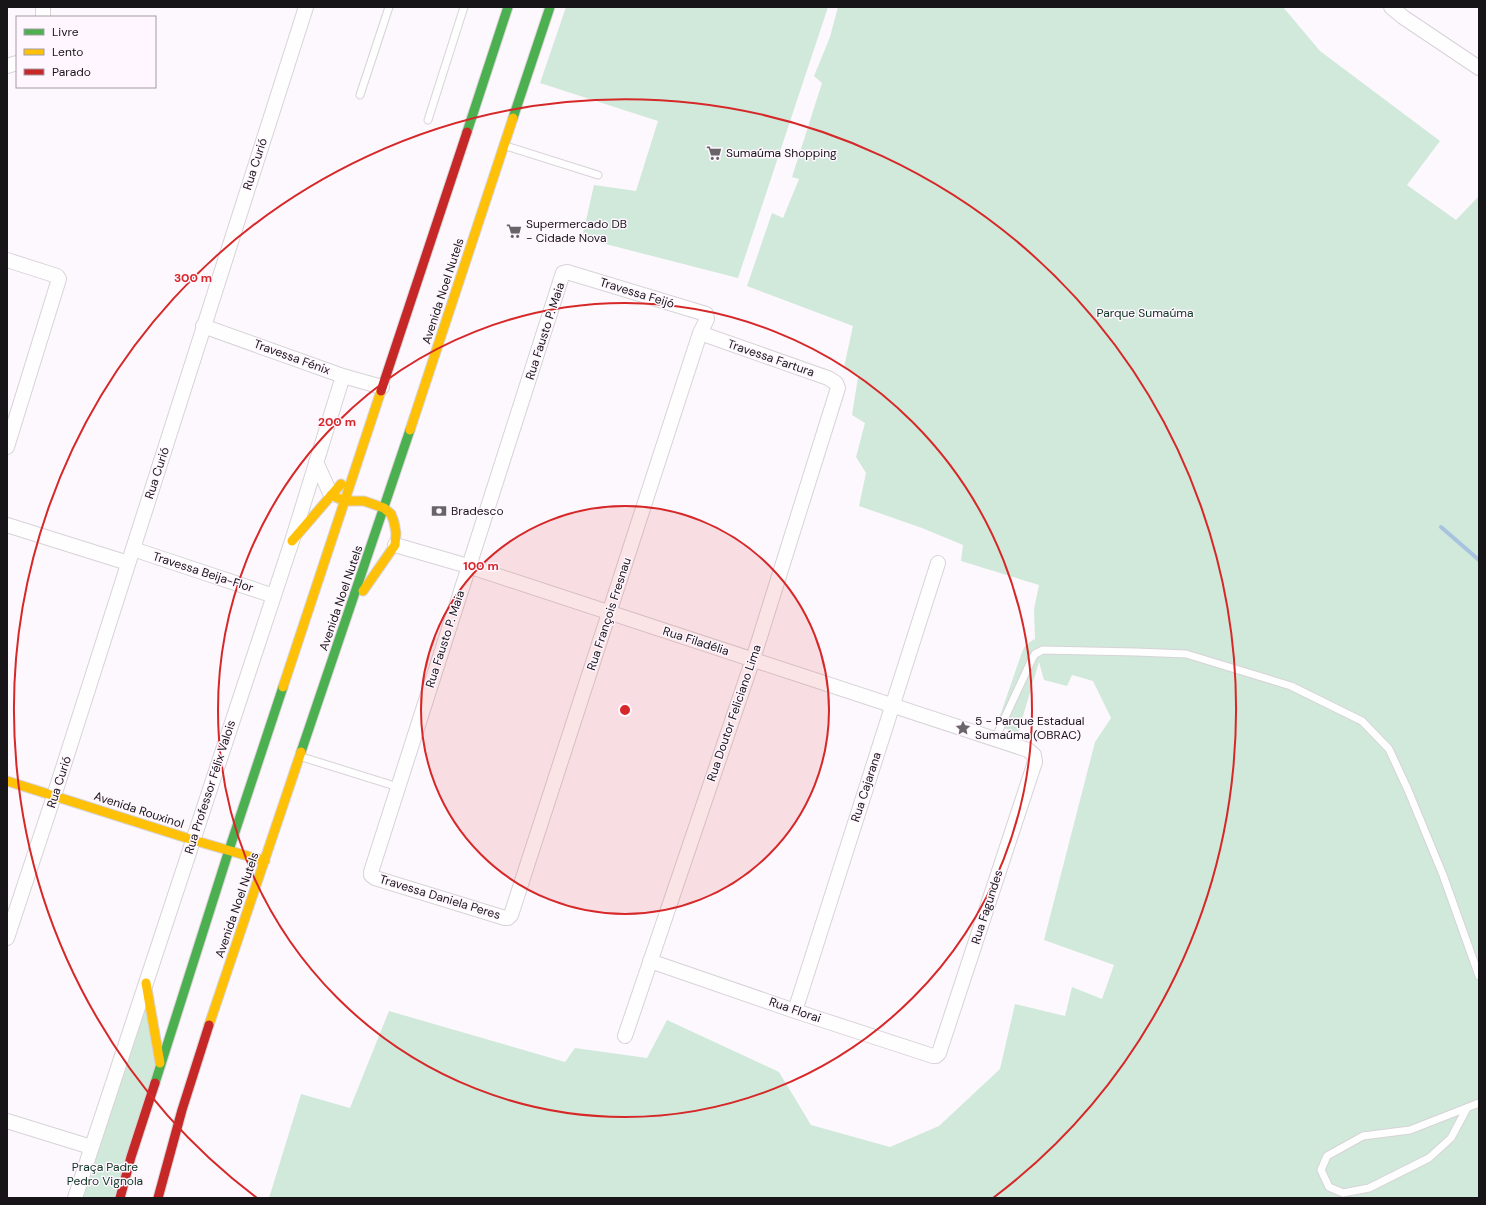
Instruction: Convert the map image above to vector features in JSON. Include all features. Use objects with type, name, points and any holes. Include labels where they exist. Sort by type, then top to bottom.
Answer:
[{"type":"main road","name":"Avenida Noel Nutels","points":[[120,1198],[131,1157],[229,850],[508,7]]},
{"type":"main road","name":"Avenida Noel Nutels","points":[[158,1198],[182,1110],[550,7]]},
{"type":"main road","points":[[292,541],[354,470]]},
{"type":"main road","points":[[331,495],[344,500],[364,501],[384,508],[391,514],[396,533],[395,545],[349,612]]},
{"type":"main road","name":"Avenida Rouxinol","points":[[7,781],[193,840],[265,861]]},
{"type":"main road","points":[[146,983],[160,1066]]},
{"type":"street","name":"Rua Curió","points":[[7,938],[54,796],[306,7]]},
{"type":"street","points":[[1391,7],[1404,18],[1479,68]]},
{"type":"street","points":[[7,260],[57,276],[58,283],[7,447]]},
{"type":"street","name":"Travessa Feijó","points":[[567,272],[706,314]]},
{"type":"street","name":"Rua Fausto P. Maia","points":[[371,872],[563,273],[567,272]]},
{"type":"street","name":"Rua François Fresnau","points":[[511,915],[700,333],[707,319],[706,314]]},
{"type":"street","name":"Travessa Fénix","points":[[203,326],[344,376],[382,387]]},
{"type":"street","name":"Travessa Fartura","points":[[700,333],[828,378],[836,383],[838,388]]},
{"type":"street","name":"Rua Professor Félix Valois","points":[[74,1198],[274,596],[344,376]]},
{"type":"street","name":"Rua Doutor Feliciano Lima","points":[[624,1036],[753,659],[838,388]]},
{"type":"street","points":[[316,462],[331,495]]},
{"type":"street","points":[[7,526],[128,563]]},
{"type":"street","name":"Rua Filadélia","points":[[395,545],[468,566],[610,614],[753,659],[1028,750],[1034,756],[1035,762]]},
{"type":"street","name":"Travessa Beija-Flor","points":[[133,549],[274,596]]},
{"type":"street","name":"Rua Cajarana","points":[[795,1011],[938,563]]},
{"type":"street","name":"Rua Fagundes","points":[[939,1053],[1035,762]]},
{"type":"street","name":"Travessa Daniela Peres","points":[[371,872],[371,875],[375,878],[505,918],[508,918],[511,915]]},
{"type":"street","name":"Rua Florai","points":[[650,961],[795,1011],[933,1056],[936,1056],[939,1053]]},
{"type":"street","points":[[7,1121],[91,1147]]},
{"type":"lane","points":[[360,95],[389,7]]},
{"type":"lane","points":[[428,120],[464,7]]},
{"type":"lane","points":[[504,145],[598,175]]},
{"type":"lane","points":[[995,739],[1032,659],[1036,654],[1043,650],[1186,654],[1291,686],[1362,721],[1389,749],[1408,790],[1443,875],[1479,976]]},
{"type":"lane","points":[[300,756],[398,787]]},
{"type":"lane","points":[[1467,1108],[1451,1138],[1429,1158],[1368,1188],[1343,1193],[1329,1187],[1321,1170],[1327,1156],[1363,1136],[1410,1130],[1479,1103]]},
{"type":"green space","name":"Sumaúma Shopping","points":[[566,7],[828,7],[738,278],[582,238],[594,185],[636,191],[658,121],[540,83]]},
{"type":"green space","name":"Parque Sumaúma","points":[[838,7],[1283,7],[1320,51],[1440,141],[1407,185],[1456,220],[1479,196],[1479,1198],[269,1198],[301,1094],[350,1108],[389,1011],[565,1062],[575,1048],[647,1058],[667,1020],[779,1072],[811,1125],[890,1147],[939,1126],[1000,1069],[1015,1004],[1065,1016],[1072,987],[1102,999],[1114,965],[1044,940],[1095,742],[1111,718],[1093,681],[1072,675],[1067,686],[1044,680],[1039,662],[1018,733],[995,725],[1001,713],[1022,652],[1025,646],[1034,639],[1035,641],[1034,609],[1039,585],[961,561],[963,545],[922,528],[859,506],[866,473],[856,457],[865,423],[852,415],[858,377],[844,367],[853,326],[747,286],[772,213],[783,218],[799,179],[792,177],[822,83],[814,76],[830,37]]},
{"type":"green space","name":"Praça Padre Pedro Vignola","points":[[146,983],[160,1066],[120,1198],[75,1198]]},
{"type":"waterway","points":[[1441,527],[1479,560]]},
{"type":"traffic: fast","points":[[467,132],[508,7]]},
{"type":"traffic: fast","points":[[513,118],[550,7]]},
{"type":"traffic: fast","points":[[301,752],[410,430]]},
{"type":"traffic: fast","points":[[155,1083],[229,850],[283,687]]},
{"type":"traffic: slow","points":[[410,430],[513,118]]},
{"type":"traffic: slow","points":[[283,687],[381,391]]},
{"type":"traffic: slow","points":[[292,541],[341,484]]},
{"type":"traffic: slow","points":[[331,495],[344,501],[364,501],[384,508],[391,514],[394,522],[396,533],[395,545],[363,591]]},
{"type":"traffic: slow","points":[[209,1025],[301,752]]},
{"type":"traffic: slow","points":[[7,781],[193,840],[265,861]]},
{"type":"traffic: slow","points":[[146,983],[160,1063]]},
{"type":"traffic: jam","points":[[381,391],[467,132]]},
{"type":"traffic: jam","points":[[158,1198],[182,1110],[209,1025]]},
{"type":"traffic: jam","points":[[120,1198],[131,1157],[155,1083]]},
{"type":"place","name":"Sumaúma Shopping","points":[[714,153]]},
{"type":"place","name":"Supermercado DB - Cidade Nova","points":[[514,231]]},
{"type":"place","name":"Bradesco","points":[[439,511]]},
{"type":"place","name":"5 - Parque Estadual Sumaúma (OBRAC)","points":[[963,728]]}]
